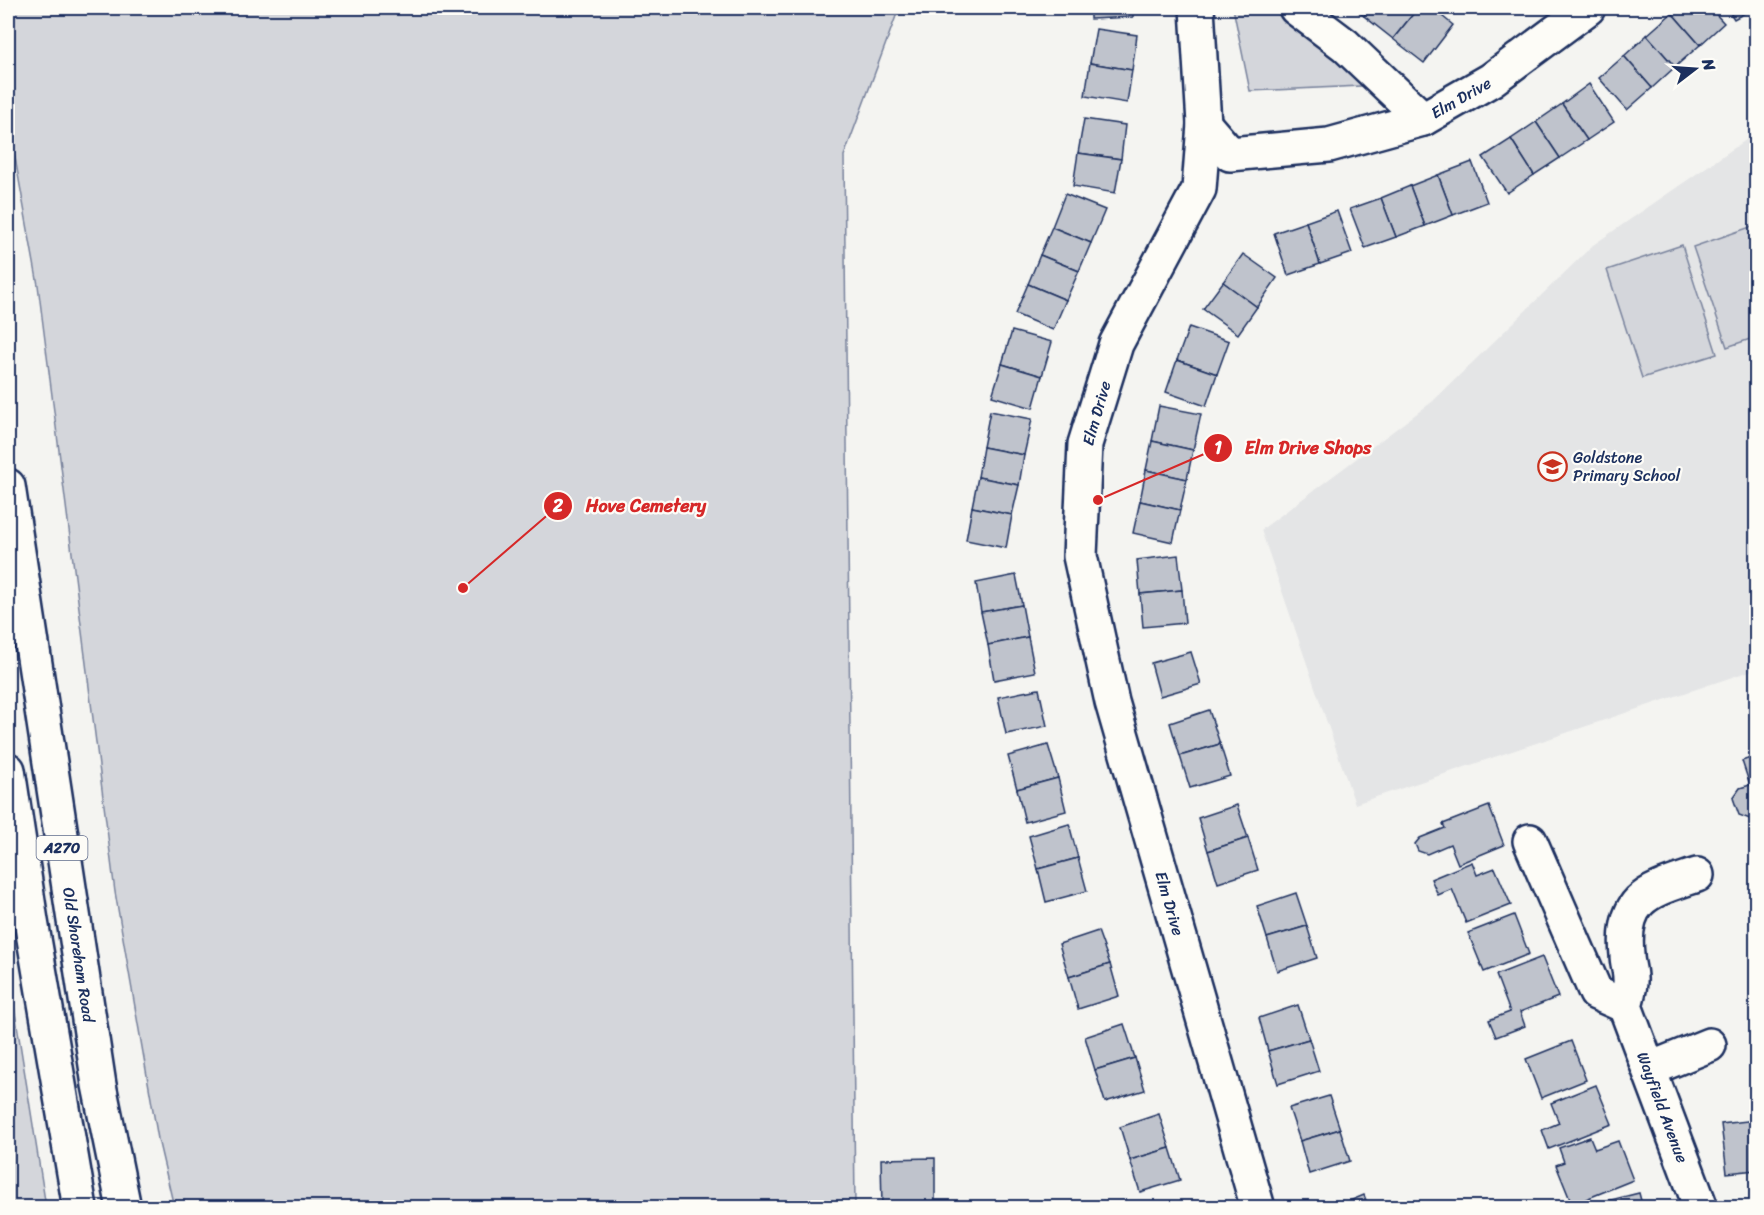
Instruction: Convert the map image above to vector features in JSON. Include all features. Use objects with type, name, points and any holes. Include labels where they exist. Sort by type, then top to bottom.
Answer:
[{"type":"street","points":[[1197,8],[1204,124]]},
{"type":"street","points":[[1296,8],[1345,45],[1423,118]]},
{"type":"street","name":"Elm Drive","points":[[1204,124],[1230,154],[1329,145],[1423,118],[1491,80],[1588,8]]},
{"type":"street","name":"Elm Drive","points":[[1204,124],[1199,189],[1116,344],[1085,444],[1080,556],[1112,702],[1258,1208]]},
{"type":"street","name":"Old Shoreham Road","points":[[8,486],[99,1085],[124,1208]]},
{"type":"street","name":"A270","points":[[8,770],[80,1208]]},
{"type":"street","points":[[1530,841],[1596,993],[1625,1006],[1631,981],[1626,954],[1626,925],[1636,902],[1655,889],[1697,875]]},
{"type":"street","name":"Wayfield Avenue","points":[[1625,1006],[1701,1208]]},
{"type":"street","points":[[1650,1069],[1709,1045]]},
{"type":"shaded area","points":[[8,8],[899,8],[844,156],[855,1207],[174,1207],[158,1139],[115,892],[38,285],[8,119]]},
{"type":"shaded area","points":[[1233,8],[1275,8],[1382,85],[1250,91]]},
{"type":"shaded area","name":"Goldstone Primary School","points":[[1756,133],[1756,669],[1355,804],[1261,530],[1432,402],[1593,245]]},
{"type":"shaded area","points":[[1756,225],[1756,337],[1727,347],[1693,247]]},
{"type":"shaded area","points":[[1682,245],[1717,354],[1642,378],[1607,270]]},
{"type":"shaded area","points":[[8,968],[46,1207],[8,1207]]},
{"type":"building","points":[[1090,8],[1133,8],[1133,17],[1090,19]]},
{"type":"building","points":[[1353,8],[1370,8],[1364,16]]},
{"type":"building","points":[[1370,8],[1418,8],[1393,39],[1364,16]]},
{"type":"building","points":[[1418,8],[1432,8],[1453,25],[1424,63],[1393,39]]},
{"type":"building","points":[[1678,8],[1710,8],[1724,23],[1700,45],[1672,13]]},
{"type":"building","points":[[1727,8],[1754,8],[1734,19]]},
{"type":"building","points":[[1672,13],[1700,45],[1675,67],[1647,35]]},
{"type":"building","points":[[1096,29],[1137,35],[1132,70],[1090,63]]},
{"type":"building","points":[[1647,35],[1675,67],[1652,88],[1624,56]]},
{"type":"building","points":[[1624,56],[1652,88],[1627,110],[1599,78]]},
{"type":"building","points":[[1090,63],[1132,70],[1127,103],[1085,96]]},
{"type":"building","points":[[1589,84],[1614,122],[1587,140],[1562,104]]},
{"type":"building","points":[[1562,104],[1587,140],[1560,158],[1536,122]]},
{"type":"building","points":[[1084,119],[1125,125],[1121,159],[1078,153]]},
{"type":"building","points":[[1536,122],[1560,158],[1534,175],[1511,139]]},
{"type":"building","points":[[1511,139],[1534,175],[1507,193],[1483,157]]},
{"type":"building","points":[[1078,153],[1121,159],[1115,193],[1073,186]]},
{"type":"building","points":[[1472,162],[1487,202],[1453,215],[1438,175]]},
{"type":"building","points":[[1438,175],[1453,215],[1425,226],[1410,186]]},
{"type":"building","points":[[1410,186],[1425,226],[1396,237],[1381,198]]},
{"type":"building","points":[[1065,194],[1105,210],[1091,243],[1052,227]]},
{"type":"building","points":[[1381,198],[1396,237],[1365,248],[1350,209]]},
{"type":"building","points":[[1337,211],[1352,253],[1320,264],[1306,222]]},
{"type":"building","points":[[1306,222],[1320,264],[1288,275],[1274,233]]},
{"type":"building","points":[[1052,227],[1091,243],[1079,271],[1040,255]]},
{"type":"building","points":[[1243,254],[1277,278],[1257,307],[1223,282]]},
{"type":"building","points":[[1040,255],[1079,271],[1066,300],[1028,284]]},
{"type":"building","points":[[1223,282],[1257,307],[1238,334],[1203,309]]},
{"type":"building","points":[[1028,284],[1066,300],[1053,330],[1015,314]]},
{"type":"building","points":[[1189,327],[1229,341],[1217,374],[1177,360]]},
{"type":"building","points":[[1012,331],[1052,342],[1042,376],[1002,364]]},
{"type":"building","points":[[1177,360],[1217,374],[1206,406],[1166,392]]},
{"type":"building","points":[[1002,364],[1042,376],[1033,408],[992,396]]},
{"type":"building","points":[[1159,406],[1201,414],[1193,450],[1152,441]]},
{"type":"building","points":[[990,411],[1032,419],[1024,455],[983,447]]},
{"type":"building","points":[[1152,441],[1193,450],[1187,479],[1146,470]]},
{"type":"building","points":[[983,447],[1024,455],[1019,485],[978,477]]},
{"type":"building","points":[[1146,470],[1187,479],[1180,510],[1140,501]]},
{"type":"building","points":[[978,477],[1019,485],[1012,515],[972,507]]},
{"type":"building","points":[[1140,501],[1180,510],[1173,542],[1133,533]]},
{"type":"building","points":[[972,507],[1012,515],[1006,548],[966,540]]},
{"type":"building","points":[[1178,555],[1182,590],[1140,594],[1137,560]]},
{"type":"building","points":[[1016,575],[1022,605],[981,612],[976,583]]},
{"type":"building","points":[[1182,590],[1185,623],[1143,627],[1140,594]]},
{"type":"building","points":[[1022,605],[1028,637],[988,645],[981,612]]},
{"type":"building","points":[[1028,637],[1035,672],[994,680],[988,645]]},
{"type":"building","points":[[1191,652],[1201,684],[1160,696],[1151,663]]},
{"type":"building","points":[[1039,689],[1047,726],[1006,734],[998,697]]},
{"type":"building","points":[[1209,710],[1220,744],[1180,756],[1170,723]]},
{"type":"building","points":[[1220,744],[1230,776],[1190,788],[1180,756]]},
{"type":"building","points":[[1048,745],[1058,778],[1017,789],[1008,756]]},
{"type":"building","points":[[1756,756],[1756,817],[1750,819],[1739,815],[1733,798],[1740,788],[1750,785],[1742,761]]},
{"type":"building","points":[[1058,778],[1066,811],[1025,822],[1017,789]]},
{"type":"building","points":[[1237,805],[1248,838],[1208,851],[1198,818]]},
{"type":"building","points":[[1489,806],[1504,845],[1458,864],[1450,844],[1427,854],[1418,851],[1415,844],[1420,838],[1445,828],[1443,824]]},
{"type":"building","points":[[1069,824],[1078,858],[1038,869],[1029,836]]},
{"type":"building","points":[[1248,838],[1258,870],[1218,883],[1208,851]]},
{"type":"building","points":[[1078,858],[1087,891],[1046,902],[1038,869]]},
{"type":"building","points":[[1472,862],[1477,875],[1495,868],[1511,905],[1466,923],[1452,889],[1438,895],[1431,879]]},
{"type":"building","points":[[1296,893],[1307,926],[1267,938],[1257,906]]},
{"type":"building","points":[[1514,915],[1529,954],[1484,972],[1468,933]]},
{"type":"building","points":[[1307,926],[1317,958],[1277,971],[1267,938]]},
{"type":"building","points":[[1098,931],[1110,964],[1069,977],[1059,944]]},
{"type":"building","points":[[1542,957],[1558,997],[1520,1012],[1525,1026],[1496,1037],[1489,1020],[1510,1012],[1496,975]]},
{"type":"building","points":[[1110,964],[1119,996],[1078,1009],[1069,977]]},
{"type":"building","points":[[1298,1005],[1309,1039],[1268,1051],[1259,1018]]},
{"type":"building","points":[[1124,1024],[1135,1058],[1095,1070],[1085,1037]]},
{"type":"building","points":[[1309,1039],[1319,1071],[1278,1084],[1268,1051]]},
{"type":"building","points":[[1571,1041],[1586,1080],[1541,1098],[1526,1059]]},
{"type":"building","points":[[1135,1058],[1145,1090],[1105,1102],[1095,1070]]},
{"type":"building","points":[[1596,1085],[1612,1124],[1549,1149],[1542,1130],[1559,1123],[1551,1103]]},
{"type":"building","points":[[1329,1096],[1340,1129],[1300,1141],[1289,1108]]},
{"type":"building","points":[[1159,1114],[1170,1148],[1130,1160],[1120,1127]]},
{"type":"building","points":[[1756,1120],[1756,1170],[1727,1173],[1721,1124]]},
{"type":"building","points":[[1340,1129],[1350,1161],[1309,1174],[1300,1141]]},
{"type":"building","points":[[1590,1137],[1595,1149],[1618,1141],[1633,1180],[1586,1199],[1587,1202],[1573,1207],[1556,1165],[1564,1162],[1559,1148]]},
{"type":"building","points":[[1170,1148],[1180,1180],[1140,1192],[1130,1160]]},
{"type":"building","points":[[935,1158],[935,1208],[882,1208],[881,1159]]},
{"type":"building","points":[[1639,1193],[1643,1208],[1592,1208],[1591,1205]]},
{"type":"building","points":[[1364,1195],[1369,1208],[1333,1208]]},
{"type":"place","name":"Goldstone Primary School","points":[[1552,466]]},
{"type":"place","name":"Elm Drive Shops","points":[[1098,500]]},
{"type":"place","name":"Hove Cemetery","points":[[463,588]]}]
